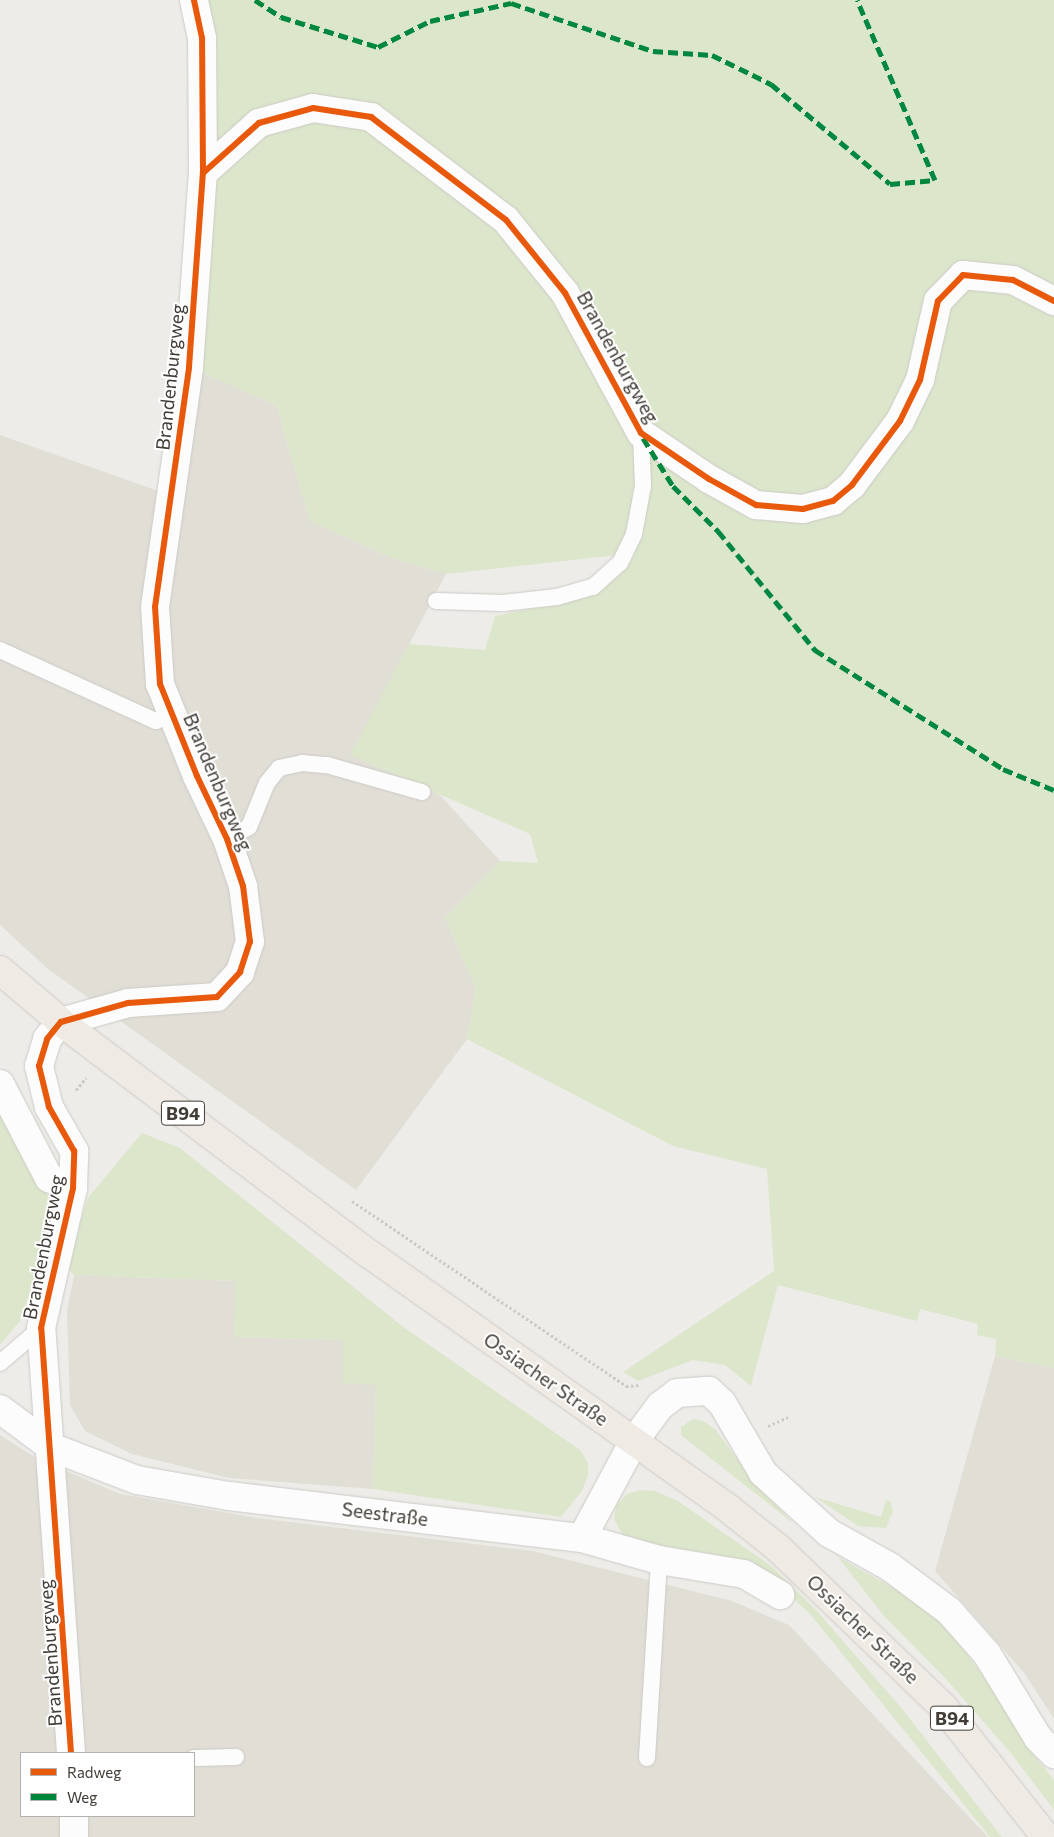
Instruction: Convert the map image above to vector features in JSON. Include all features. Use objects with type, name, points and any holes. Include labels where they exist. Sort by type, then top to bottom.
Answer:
[{"type":"main road","name":"Ossiacher Straße","points":[[0,970],[62,1022],[368,1253],[634,1441],[771,1542],[846,1610],[944,1708],[1046,1837]]},
{"type":"street","name":"Brandenburgweg","points":[[71,1752],[51,1447],[41,1328],[73,1188],[74,1151],[49,1107],[39,1066],[47,1039],[62,1022],[128,1003],[217,997],[240,972],[250,942],[243,886],[227,839],[160,684],[155,607],[189,367],[203,173],[202,38],[194,0]]},
{"type":"street","name":"Brandenburgweg","points":[[203,173],[259,123],[314,108],[371,117],[506,220],[565,293],[640,433],[709,479],[756,505],[803,509],[833,501],[852,485],[900,421],[920,380],[938,301],[964,275],[1013,280],[1054,301]]},
{"type":"street","points":[[0,1084],[49,1178],[73,1188]]},
{"type":"street","points":[[582,1538],[634,1441],[660,1406],[677,1392],[709,1391],[722,1403],[741,1438],[771,1480],[829,1533],[890,1567],[949,1611],[987,1654],[1038,1738],[1054,1754]]},
{"type":"street","name":"Seestraße","points":[[0,1409],[51,1447],[137,1480],[210,1493],[582,1538],[659,1560],[744,1574],[780,1594]]},
{"type":"street","points":[[74,1817],[74,1837]]},
{"type":"lane","points":[[436,601],[503,603],[557,597],[593,587],[620,562],[634,534],[643,486],[640,433]]},
{"type":"lane","points":[[0,650],[156,721],[172,713]]},
{"type":"lane","points":[[227,839],[249,827],[267,783],[279,768],[302,764],[327,765],[422,792]]},
{"type":"lane","points":[[0,1363],[41,1328]]},
{"type":"lane","points":[[648,1758],[659,1560]]},
{"type":"lane","points":[[195,1758],[236,1757]]},
{"type":"path","points":[[345,1196],[626,1386],[647,1383]]},
{"type":"shaded area","points":[[189,367],[276,405],[310,521],[392,558],[446,574],[351,755],[439,794],[500,861],[445,918],[476,989],[467,1039],[356,1190],[48,969],[0,925],[0,435],[164,493]]},
{"type":"shaded area","points":[[74,1275],[237,1281],[234,1337],[343,1340],[376,1385],[373,1489],[229,1478],[132,1454],[85,1431],[70,1405],[67,1311]]},
{"type":"shaded area","points":[[995,1356],[1054,1368],[1054,1719],[1025,1674],[935,1571]]},
{"type":"shaded area","points":[[0,1435],[36,1458],[120,1494],[257,1518],[533,1551],[732,1601],[789,1625],[988,1837],[0,1837]]},
{"type":"green space","points":[[186,0],[1054,0],[1054,1368],[995,1356],[996,1339],[977,1335],[978,1324],[920,1309],[917,1321],[778,1285],[751,1386],[725,1365],[693,1360],[638,1381],[623,1372],[774,1271],[767,1169],[673,1146],[467,1039],[476,989],[445,918],[500,861],[538,863],[530,834],[350,755],[409,644],[485,650],[495,616],[596,595],[625,570],[636,553],[446,574],[392,558],[310,521],[276,405],[189,367],[200,103]]},
{"type":"green space","points":[[0,1101],[52,1204],[55,1222],[20,1321],[0,1345]]},
{"type":"green space","points":[[142,1133],[180,1148],[402,1326],[580,1450],[588,1463],[588,1475],[582,1491],[561,1517],[373,1489],[376,1385],[343,1383],[343,1340],[234,1337],[236,1281],[74,1275],[66,1266],[88,1198]]},
{"type":"green space","points":[[693,1419],[703,1421],[715,1429],[755,1483],[794,1524],[681,1435],[681,1427]]},
{"type":"green space","points":[[640,1490],[655,1491],[678,1501],[771,1566],[816,1610],[903,1710],[1002,1837],[990,1837],[810,1614],[752,1561],[625,1539],[614,1519],[616,1506],[627,1494]]},
{"type":"green space","points":[[815,1497],[881,1517],[886,1500],[890,1501],[893,1512],[886,1528],[858,1526]]},
{"type":"green space","points":[[838,1557],[920,1603],[948,1629],[987,1681],[1025,1744],[1054,1780],[1054,1810],[1010,1752],[945,1678],[884,1616]]},
{"type":"marked path","points":[[255,0],[281,17],[378,47],[430,21],[511,3],[653,51],[712,55],[771,84],[890,184],[935,180],[857,0]]},
{"type":"marked path","points":[[643,438],[673,486],[718,531],[815,650],[1003,769],[1054,790]]},
{"type":"cycle path","points":[[71,1752],[41,1328],[73,1188],[74,1151],[49,1107],[39,1066],[47,1039],[61,1022],[128,1003],[217,997],[240,972],[250,942],[243,886],[227,839],[197,776],[160,684],[155,607],[189,367],[203,173],[202,38],[194,0]]},
{"type":"cycle path","points":[[203,173],[259,123],[313,108],[371,117],[506,220],[565,293],[641,433],[709,479],[756,505],[803,509],[833,501],[852,485],[900,421],[920,380],[938,301],[963,275],[1013,280],[1054,301]]}]
